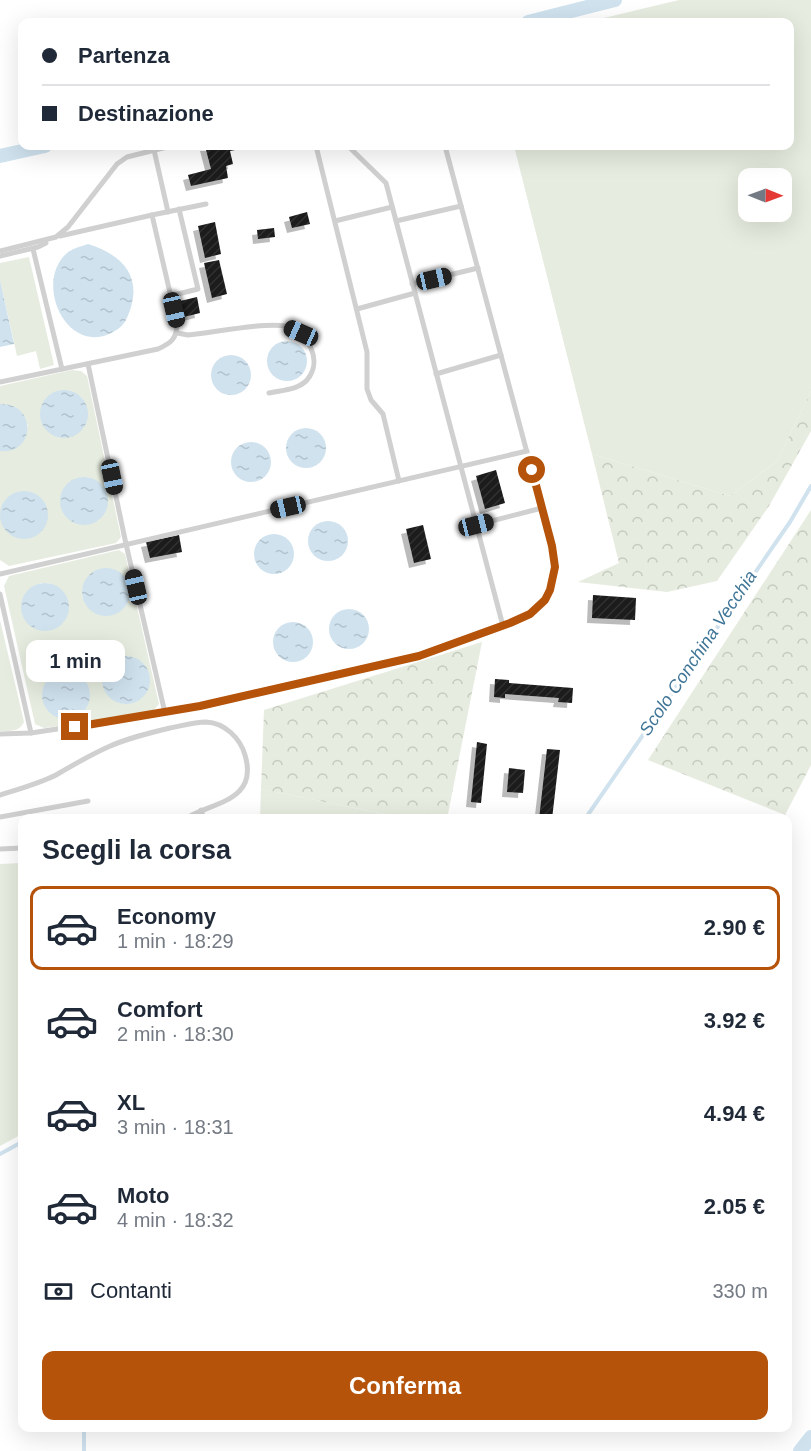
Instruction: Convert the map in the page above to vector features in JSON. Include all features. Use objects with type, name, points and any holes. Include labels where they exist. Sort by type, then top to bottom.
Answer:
[{"type":"lane","points":[[0,256],[33,249],[56,237],[68,227],[117,164],[127,157],[154,150],[168,212]]},
{"type":"lane","points":[[317,150],[369,359],[367,389],[371,400],[383,414],[399,481]]},
{"type":"lane","points":[[352,150],[386,183],[503,626]]},
{"type":"lane","points":[[0,734],[31,734],[165,714],[419,656],[530,614],[545,600],[550,590],[555,567],[552,546],[446,150]]},
{"type":"lane","points":[[0,251],[206,204]]},
{"type":"lane","points":[[396,221],[461,206]]},
{"type":"lane","points":[[335,221],[392,207]]},
{"type":"lane","points":[[170,296],[198,289],[180,209]]},
{"type":"lane","points":[[0,382],[158,349],[174,340],[177,323],[152,215]]},
{"type":"lane","points":[[33,249],[62,369]]},
{"type":"lane","points":[[412,284],[478,268]]},
{"type":"lane","points":[[357,309],[415,293]]},
{"type":"lane","points":[[177,333],[188,335],[260,326],[284,326],[301,333],[312,349],[314,366],[308,379],[297,387],[269,393]]},
{"type":"lane","points":[[436,374],[501,355]]},
{"type":"lane","points":[[88,364],[165,714]]},
{"type":"lane","points":[[0,574],[527,451]]},
{"type":"lane","points":[[476,525],[542,508]]},
{"type":"lane","points":[[0,594],[31,734]]},
{"type":"lane","points":[[0,795],[54,775],[109,747],[142,735],[207,722],[224,727],[238,738],[247,769],[244,785],[228,801],[194,814]]},
{"type":"lane","points":[[0,817],[88,801]]},
{"type":"lane","points":[[201,810],[202,814]]},
{"type":"lane","points":[[0,849],[18,848]]},
{"type":"green space","points":[[679,0],[811,0],[811,391],[777,461],[730,496],[592,454],[515,150],[794,150],[794,18],[604,18]]},
{"type":"green space","points":[[29,257],[54,365],[40,369],[36,351],[17,356],[0,280],[0,263]]},
{"type":"green space","points":[[72,370],[81,371],[87,376],[121,537],[116,543],[9,566],[0,560],[0,451],[4,451],[28,426],[18,409],[0,404],[0,386]],"holes":[[[68,390],[81,397],[86,404],[71,436],[56,436]],[[88,477],[102,485],[99,520],[84,525],[61,507],[62,492]]]},
{"type":"green space","points":[[811,391],[811,431],[769,506],[717,581],[667,592],[578,582],[619,563],[592,454],[730,496],[777,461]]},
{"type":"green space","points":[[811,510],[811,765],[786,814],[648,760]]},
{"type":"green space","points":[[119,550],[125,554],[159,704],[151,713],[44,728],[35,724],[4,586],[9,576]],"holes":[[[110,569],[129,598],[120,611],[86,605],[82,594],[83,588],[99,570]],[[49,583],[59,626],[45,631],[33,586]],[[122,656],[126,704],[116,701],[105,689],[104,674],[113,661]],[[62,671],[77,674],[90,693],[66,719],[52,714],[43,701],[55,674]]]},
{"type":"green space","points":[[0,620],[24,722],[20,728],[11,731],[0,731]]},
{"type":"green space","points":[[482,642],[448,814],[384,814],[261,789],[264,710]]},
{"type":"green space","points":[[261,789],[384,814],[260,814]]},
{"type":"green space","points":[[18,863],[18,1136],[0,1146],[0,864]]},
{"type":"water","points":[[88,244],[113,255],[122,263],[128,271],[133,293],[131,306],[123,325],[109,334],[93,337],[79,333],[59,312],[54,296],[53,281],[58,266],[67,253]]},
{"type":"water","points":[[0,280],[14,344],[0,347]]},
{"type":"water","points":[[287,341],[295,342],[301,347],[306,353],[306,369],[301,375],[295,380],[287,381],[279,380],[273,375],[268,369],[267,361],[268,353],[273,347],[279,342]]},
{"type":"water","points":[[231,355],[239,356],[245,361],[250,367],[250,383],[245,389],[239,394],[231,395],[223,394],[217,389],[212,383],[211,375],[212,367],[217,361],[223,356]]},
{"type":"water","points":[[64,390],[81,397],[88,414],[81,431],[64,438],[47,431],[40,414],[47,397]]},
{"type":"water","points":[[0,404],[12,406],[21,411],[26,419],[25,438],[12,450],[0,451]]},
{"type":"water","points":[[306,428],[314,429],[320,434],[325,440],[325,456],[320,462],[314,467],[306,468],[298,467],[292,462],[287,456],[286,448],[287,440],[292,434],[298,429]]},
{"type":"water","points":[[251,442],[259,443],[265,448],[270,454],[270,470],[265,476],[259,481],[251,482],[243,481],[237,476],[232,470],[231,462],[232,454],[237,448],[243,443]]},
{"type":"water","points":[[84,477],[101,484],[108,501],[101,518],[84,525],[67,518],[60,501],[67,484]]},
{"type":"water","points":[[24,491],[41,498],[48,515],[41,532],[24,539],[7,532],[0,515],[7,498]]},
{"type":"water","points":[[328,521],[336,522],[342,527],[347,533],[347,549],[342,555],[336,560],[328,561],[320,560],[314,555],[309,549],[308,541],[309,533],[314,527],[320,522]]},
{"type":"water","points":[[274,534],[282,535],[288,540],[293,546],[293,562],[288,568],[282,573],[274,574],[266,573],[260,568],[255,562],[254,554],[255,546],[260,540],[266,535]]},
{"type":"water","points":[[106,568],[123,575],[130,592],[123,609],[106,616],[89,609],[82,592],[89,575]]},
{"type":"water","points":[[45,583],[62,590],[69,607],[62,624],[45,631],[28,624],[21,607],[28,590]]},
{"type":"water","points":[[349,609],[357,610],[363,615],[368,621],[368,637],[363,643],[357,648],[349,649],[341,648],[335,643],[330,637],[329,629],[330,621],[335,615],[341,610]]},
{"type":"water","points":[[293,622],[301,623],[307,628],[312,634],[312,650],[307,656],[301,661],[293,662],[285,661],[279,656],[274,650],[273,642],[274,634],[279,628],[285,623]]},
{"type":"water","points":[[126,656],[143,663],[150,680],[143,697],[126,704],[109,697],[102,680],[109,663]]},
{"type":"water","points":[[66,671],[83,678],[90,695],[83,712],[66,719],[49,712],[42,695],[49,678]]},
{"type":"building","points":[[206,150],[235,150],[230,151],[233,164],[226,166],[228,178],[191,186],[188,175],[211,169]]},
{"type":"building","points":[[307,212],[310,224],[292,228],[289,217]]},
{"type":"building","points":[[215,222],[221,254],[205,258],[198,226]]},
{"type":"building","points":[[274,228],[275,237],[258,239],[257,230]]},
{"type":"building","points":[[219,260],[227,294],[212,298],[204,263]]},
{"type":"building","points":[[197,297],[200,313],[180,318],[176,302]]},
{"type":"building","points":[[496,470],[505,503],[485,509],[476,476]]},
{"type":"building","points":[[423,525],[431,559],[414,563],[406,529]]},
{"type":"building","points":[[179,535],[182,552],[150,558],[146,542]]},
{"type":"building","points":[[593,595],[636,598],[635,620],[592,618]]},
{"type":"building","points":[[495,679],[509,680],[509,683],[573,688],[572,703],[558,702],[559,698],[505,694],[505,698],[494,697]]},
{"type":"building","points":[[477,742],[487,744],[481,803],[471,802]]},
{"type":"building","points":[[547,749],[560,750],[553,814],[540,814]]},
{"type":"building","points":[[509,768],[525,770],[523,793],[507,792]]},
{"type":"waterway","points":[[544,18],[615,0]]},
{"type":"waterway","points":[[0,156],[27,150]]},
{"type":"waterway","name":"Scolo Conchina Vecchia","points":[[588,814],[790,522],[811,486]]},
{"type":"waterway","name":"Scolo Conchina Vecchia","points":[[0,1154],[18,1144]]},
{"type":"waterway","points":[[84,1432],[84,1451]]},
{"type":"waterway","points":[[800,1451],[811,1437]]},
{"type":"route","points":[[75,727],[165,714],[419,656],[530,614],[545,600],[554,577],[555,567],[552,546],[532,470]]}]
